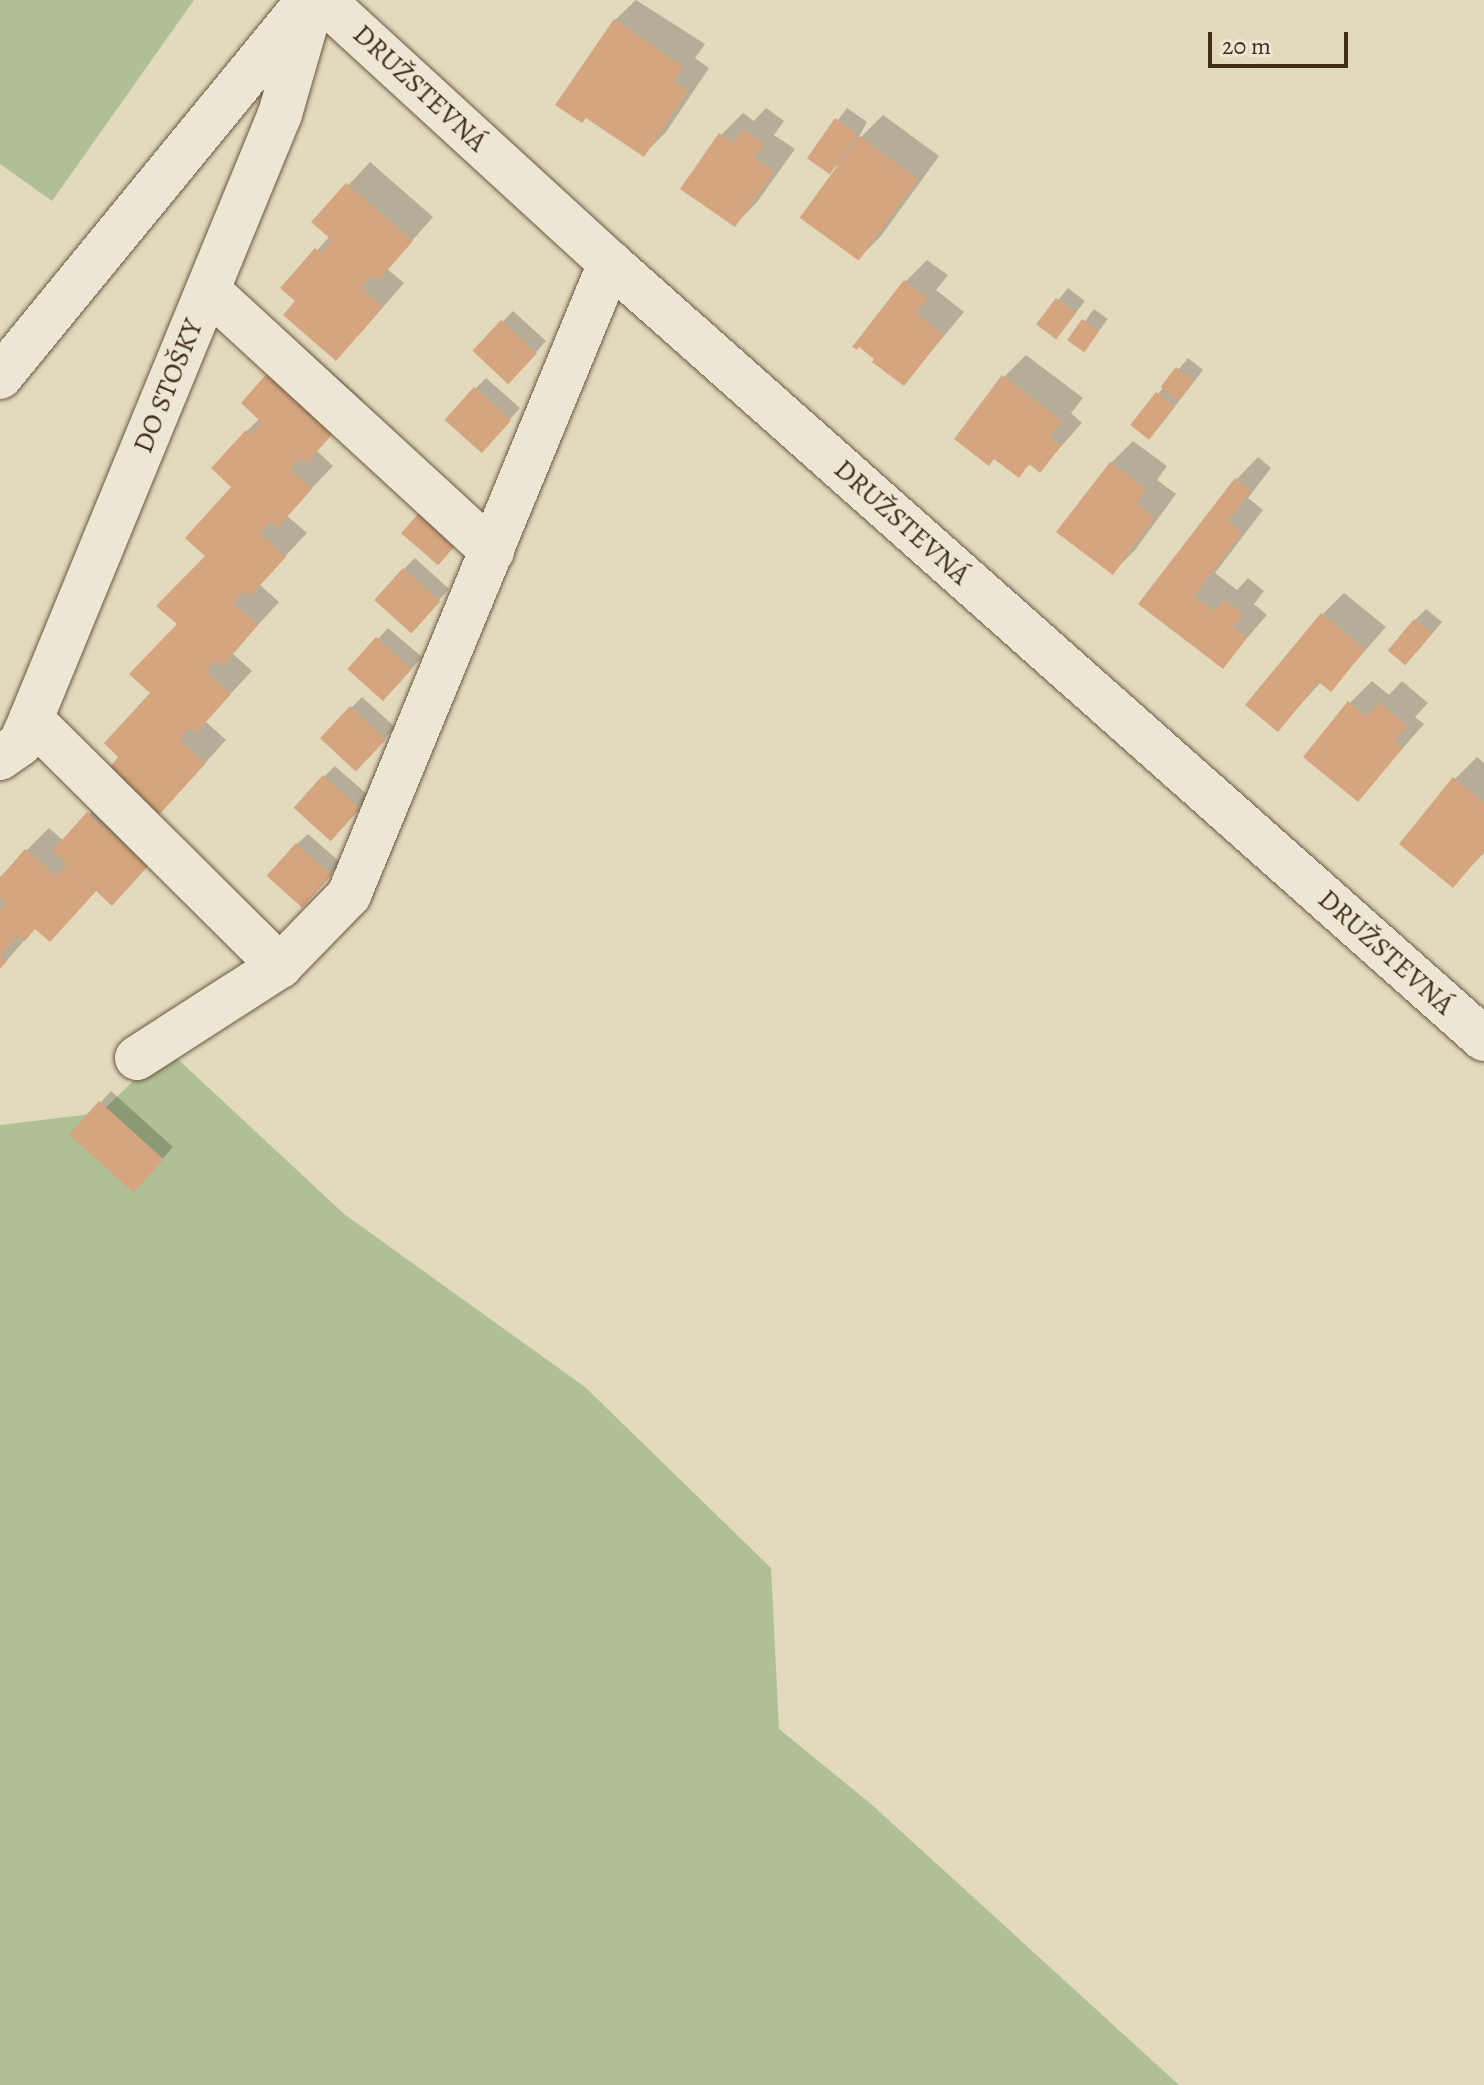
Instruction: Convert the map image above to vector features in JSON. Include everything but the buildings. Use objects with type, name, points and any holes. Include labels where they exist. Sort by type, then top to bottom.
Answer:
[{"type":"street","name":"DO STOŠKY","points":[[0,758],[20,744],[208,290],[280,114],[311,0]]},
{"type":"street","name":"DO STOŠKY","points":[[0,377],[311,0]]},
{"type":"street","name":"DRUŽSTEVNÁ","points":[[323,0],[610,263],[1484,1039]]},
{"type":"street","points":[[137,1058],[280,966],[349,895],[610,263]]},
{"type":"street","points":[[208,290],[492,551]]},
{"type":"street","points":[[31,719],[280,966]]},
{"type":"green space","points":[[0,0],[194,0],[52,201],[0,164]]},
{"type":"green space","points":[[167,1049],[344,1214],[585,1387],[771,1568],[779,1729],[871,1804],[1179,2085],[0,2085],[0,1125],[100,1113]]}]
